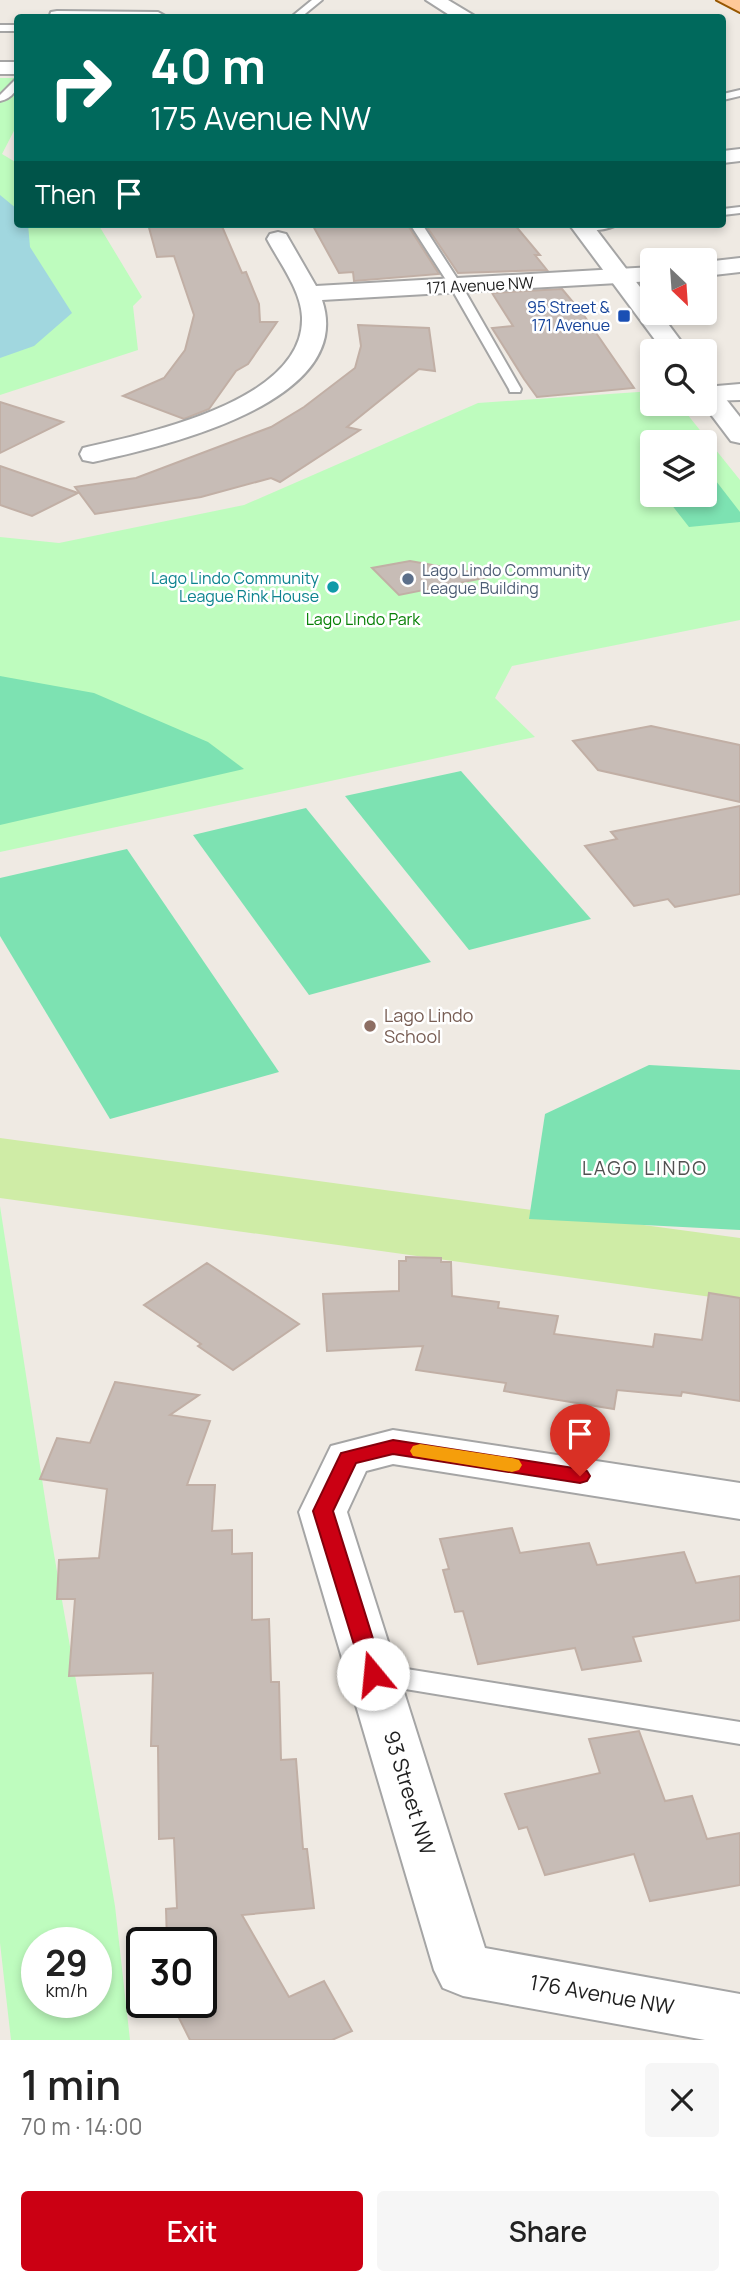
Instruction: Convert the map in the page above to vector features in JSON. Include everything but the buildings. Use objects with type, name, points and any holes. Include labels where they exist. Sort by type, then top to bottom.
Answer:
[{"type":"main road","points":[[726,0],[740,7]]},
{"type":"street","points":[[435,0],[461,14]]},
{"type":"street","points":[[58,11],[108,14]]},
{"type":"street","points":[[582,228],[667,339]]},
{"type":"street","points":[[93,454],[188,430],[249,403],[288,375],[305,355],[312,336],[314,317],[307,294],[278,239]]},
{"type":"street","points":[[718,268],[740,265]]},
{"type":"street","name":"171 Avenue NW","points":[[307,294],[640,275]]},
{"type":"street","points":[[717,392],[740,392]]},
{"type":"street","points":[[717,405],[740,435]]},
{"type":"street","name":"93 Street NW","points":[[463,1970],[323,1511],[348,1458],[393,1447],[740,1501]]},
{"type":"street","name":"176 Avenue NW","points":[[463,1970],[740,2020]]},
{"type":"lane","points":[[299,14],[317,0]]},
{"type":"lane","points":[[0,98],[6,96],[14,85]]},
{"type":"lane","points":[[419,228],[456,286],[515,389]]},
{"type":"lane","points":[[373,1674],[740,1733]]},
{"type":"green space","points":[[0,78],[14,78],[14,131],[2,154],[14,161],[14,228],[100,228],[142,297],[133,306],[138,350],[0,395]]},
{"type":"green space","name":"Lago Lindo Park","points":[[640,392],[640,416],[689,416],[700,430],[640,430],[640,507],[717,507],[717,451],[740,480],[740,620],[512,666],[495,698],[535,737],[0,852],[0,537],[59,543],[244,505],[478,403]]},
{"type":"green space","points":[[717,482],[740,512],[740,522],[689,527],[673,507],[717,507]]},
{"type":"green space","points":[[0,676],[94,693],[208,742],[244,769],[0,825]]},
{"type":"green space","points":[[461,771],[591,919],[469,950],[345,796]]},
{"type":"green space","points":[[306,808],[431,962],[309,995],[193,835]]},
{"type":"green space","points":[[127,849],[279,1072],[110,1119],[0,936],[0,878]]},
{"type":"green space","points":[[649,1065],[740,1070],[740,1230],[529,1219],[545,1114]]},
{"type":"green space","points":[[0,1138],[740,1238],[740,1301],[0,1198]]},
{"type":"green space","points":[[0,1206],[50,1531],[115,1906],[130,2040],[11,2040],[0,1943]]},
{"type":"water","points":[[0,195],[14,207],[14,228],[28,228],[30,247],[72,313],[34,346],[0,358]]},
{"type":"slow traffic","points":[[420,1451],[512,1465]]},
{"type":"place","name":"95 Street & 171 Avenue","points":[[624,316]]},
{"type":"place","name":"Lago Lindo Community League Building","points":[[408,579]]},
{"type":"place","name":"Lago Lindo Community League Rink House","points":[[333,587]]},
{"type":"place","name":"Lago Lindo School","points":[[370,1026]]},
{"type":"district","name":"LAGO LINDO","points":[[645,1168]]},
{"type":"route","points":[[373,1674],[323,1511],[348,1458],[393,1447],[580,1476]]}]
